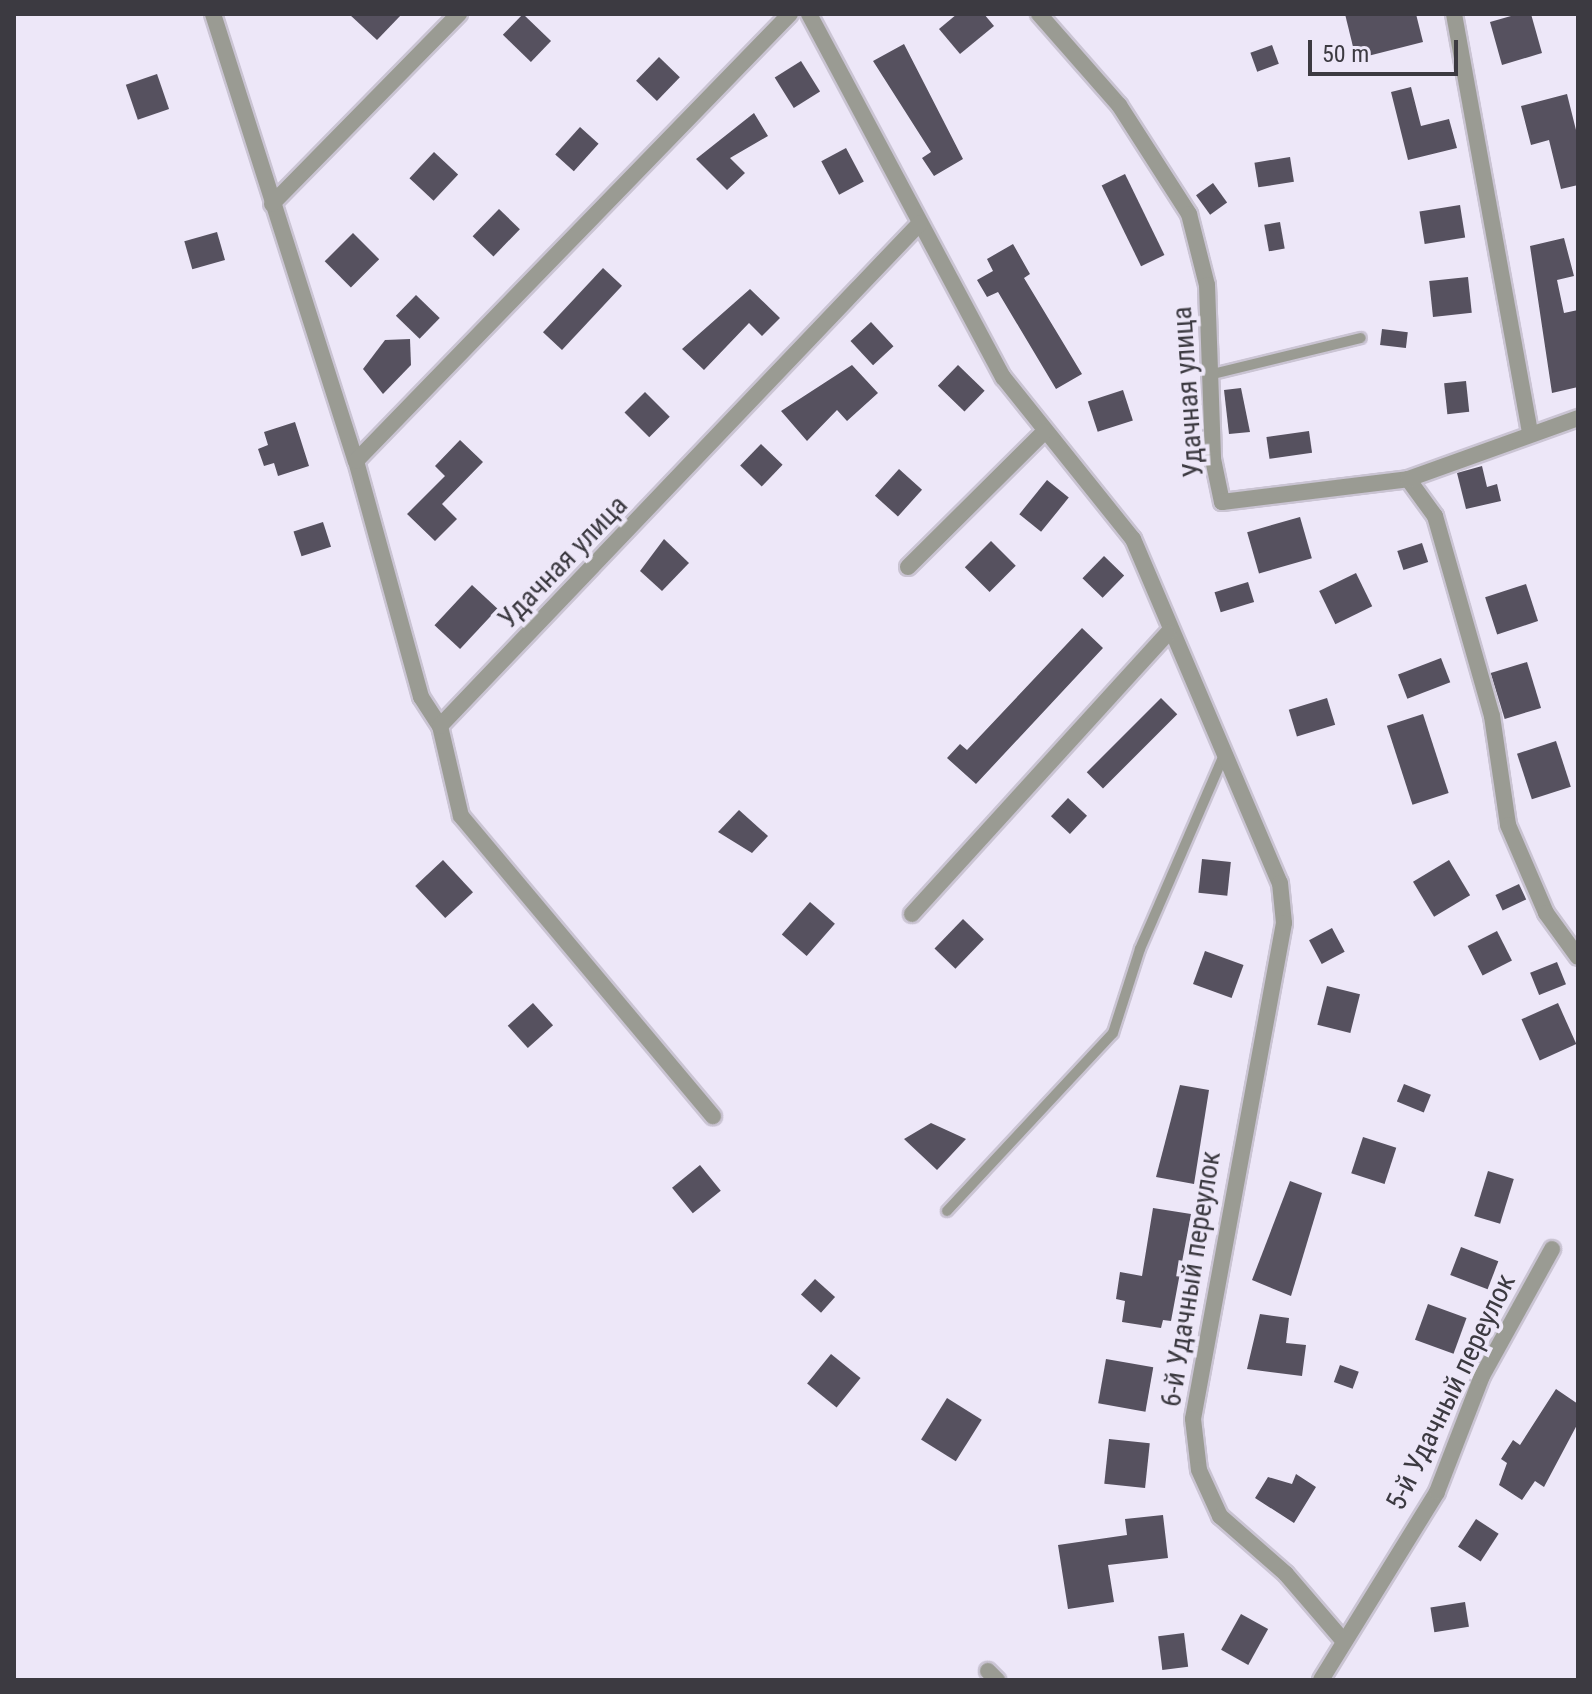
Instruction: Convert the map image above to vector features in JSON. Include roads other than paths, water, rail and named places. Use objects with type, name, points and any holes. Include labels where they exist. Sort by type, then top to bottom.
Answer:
[{"type":"street","points":[[213,14],[356,461],[421,697],[440,726],[461,816],[713,1116]]},
{"type":"street","points":[[272,204],[459,14]]},
{"type":"street","points":[[356,461],[790,14]]},
{"type":"street","points":[[809,14],[1003,377],[1044,432],[1133,539],[1168,633],[1194,674],[1224,755]]},
{"type":"street","name":"Удачная улица","points":[[1039,14],[1119,105],[1189,214],[1207,285],[1213,374],[1213,459],[1222,502],[1408,479]]},
{"type":"street","points":[[1454,14],[1530,434]]},
{"type":"street","name":"Удачная улица","points":[[440,726],[920,223]]},
{"type":"street","points":[[1578,418],[1408,479],[1435,516],[1454,580],[1492,716],[1508,825],[1546,913],[1574,939],[1578,957]]},
{"type":"street","points":[[908,567],[1044,432]]},
{"type":"street","points":[[912,914],[1168,633]]},
{"type":"street","name":"6-й Удачный переулок","points":[[1224,755],[1280,883],[1284,923],[1193,1419],[1199,1470],[1220,1516],[1286,1574],[1342,1639]]},
{"type":"street","name":"5-й Удачный переулок","points":[[1321,1680],[1342,1639],[1437,1492],[1482,1376],[1552,1249]]},
{"type":"lane","points":[[1213,374],[1361,338]]},
{"type":"lane","points":[[947,1211],[1113,1033],[1140,949],[1224,755]]}]
